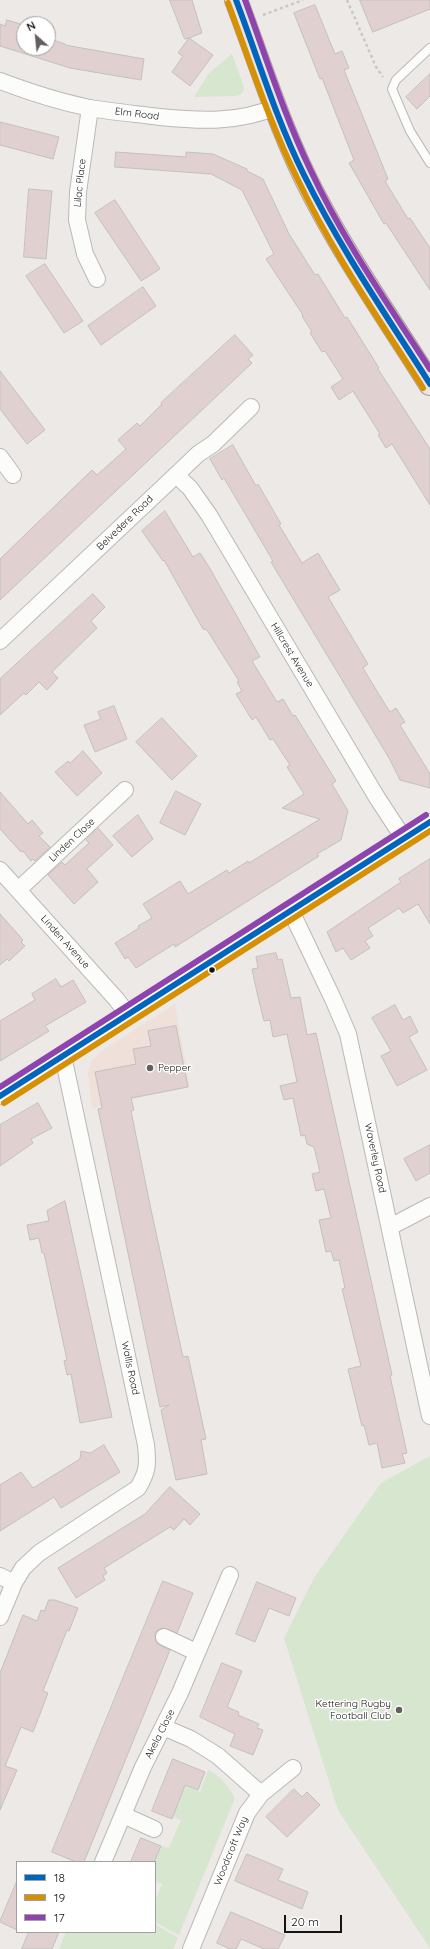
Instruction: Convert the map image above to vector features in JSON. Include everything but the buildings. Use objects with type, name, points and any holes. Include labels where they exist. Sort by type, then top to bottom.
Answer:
[{"type":"main road","points":[[236,0],[276,107],[314,196],[337,237],[430,384]]},
{"type":"street","name":"Elm Road","points":[[0,81],[35,94],[90,108],[193,120],[230,120],[254,116],[276,107]]},
{"type":"street","name":"Lilac Place","points":[[90,108],[78,192],[77,220],[85,254],[97,279]]},
{"type":"street","name":"Belvedere Road","points":[[0,641],[176,474],[198,454],[213,444],[251,407]]},
{"type":"street","points":[[0,457],[13,475]]},
{"type":"street","name":"Hillcrest Avenue","points":[[176,474],[190,488],[209,515],[376,796],[404,839]]},
{"type":"street","name":"Linden Close","points":[[18,890],[125,790]]},
{"type":"street","points":[[0,1096],[430,822]]},
{"type":"street","name":"Linden Avenue","points":[[0,870],[117,1000],[128,1015]]},
{"type":"street","name":"Waverley Road","points":[[291,911],[334,999],[348,1034],[430,1416]]},
{"type":"street","name":"Wallis Road","points":[[0,1618],[7,1580],[39,1553],[138,1488],[146,1475],[148,1463],[145,1437],[63,1056]]},
{"type":"street","points":[[390,1228],[430,1206]]},
{"type":"street","name":"Akela Close","points":[[104,1861],[143,1767],[180,1693],[196,1652],[230,1575]]},
{"type":"street","points":[[164,1637],[196,1652]]},
{"type":"street","points":[[163,1727],[191,1739],[218,1756],[261,1794]]},
{"type":"street","name":"Woodcroft Way","points":[[195,1948],[247,1813],[261,1794],[293,1768]]},
{"type":"street","points":[[122,1815],[154,1829]]},
{"type":"lane","points":[[430,48],[396,80],[392,89],[410,131],[430,163]]},
{"type":"path","points":[[261,16],[303,0]]},
{"type":"path","points":[[347,0],[376,67],[392,89]]},
{"type":"shaded area","name":"Pepper","points":[[175,1004],[190,1087],[92,1108],[88,1074],[90,1064],[95,1057],[104,1049]]},
{"type":"green space","points":[[232,54],[243,84],[244,90],[241,94],[235,96],[194,97],[209,73]]},
{"type":"green space","points":[[430,1456],[430,1948],[338,1810],[284,1638],[314,1578],[381,1483]]},
{"type":"green space","points":[[208,1770],[217,1775],[224,1782],[235,1798],[179,1935],[156,1923],[156,1899],[162,1884],[156,1881],[155,1861],[161,1846],[169,1848],[181,1820],[173,1817],[185,1786],[200,1792]]},
{"type":"green space","points":[[156,1925],[178,1938],[173,1949],[59,1949],[66,1933],[156,1933]]},
{"type":"transit line","name":"18","points":[[236,0],[276,110],[304,175],[348,255],[430,384]]},
{"type":"transit line","name":"17","points":[[245,0],[292,128],[323,195],[351,246],[430,369]]},
{"type":"transit line","name":"19","points":[[228,3],[260,91],[287,157],[311,205],[341,259],[423,388]]},
{"type":"transit line","name":"17","points":[[0,1087],[426,815]]},
{"type":"transit line","name":"18","points":[[0,1096],[430,822]]},
{"type":"transit line","name":"19","points":[[4,1103],[430,831]]},
{"type":"place","name":"Pepper","points":[[150,1068]]},
{"type":"place","name":"Kettering Rugby Football Club","points":[[399,1710]]}]
